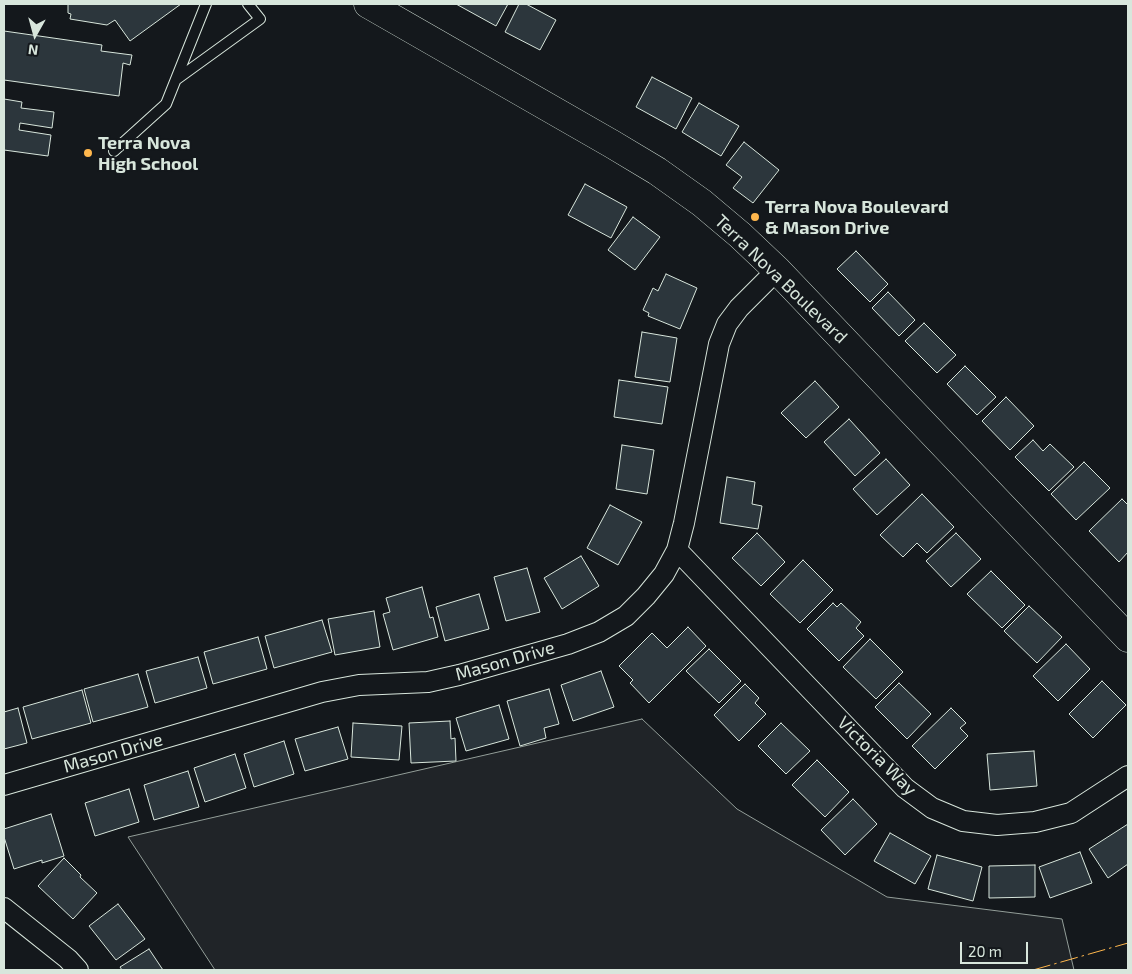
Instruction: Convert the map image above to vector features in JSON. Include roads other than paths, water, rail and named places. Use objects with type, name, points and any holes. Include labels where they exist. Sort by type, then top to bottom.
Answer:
[{"type":"street","name":"Terra Nova Boulevard","points":[[368,4],[657,171],[702,203],[777,270],[1128,638]]},
{"type":"street","name":"Mason Drive","points":[[4,785],[322,692],[359,685],[428,682],[459,675],[568,644],[599,632],[626,616],[664,574],[677,550],[719,344],[727,324],[739,308],[777,270]]},
{"type":"street","name":"Victoria Way","points":[[677,550],[905,788],[932,808],[963,820],[997,826],[1035,822],[1071,812],[1128,776]]},
{"type":"street","points":[[4,908],[68,959],[78,970]]},
{"type":"lane","points":[[114,151],[166,104],[206,4]]},
{"type":"lane","points":[[176,80],[260,19],[248,4]]},
{"type":"place","name":"Terra Nova High School","points":[[88,153]]},
{"type":"place","name":"Terra Nova Boulevard & Mason Drive","points":[[755,217]]}]
